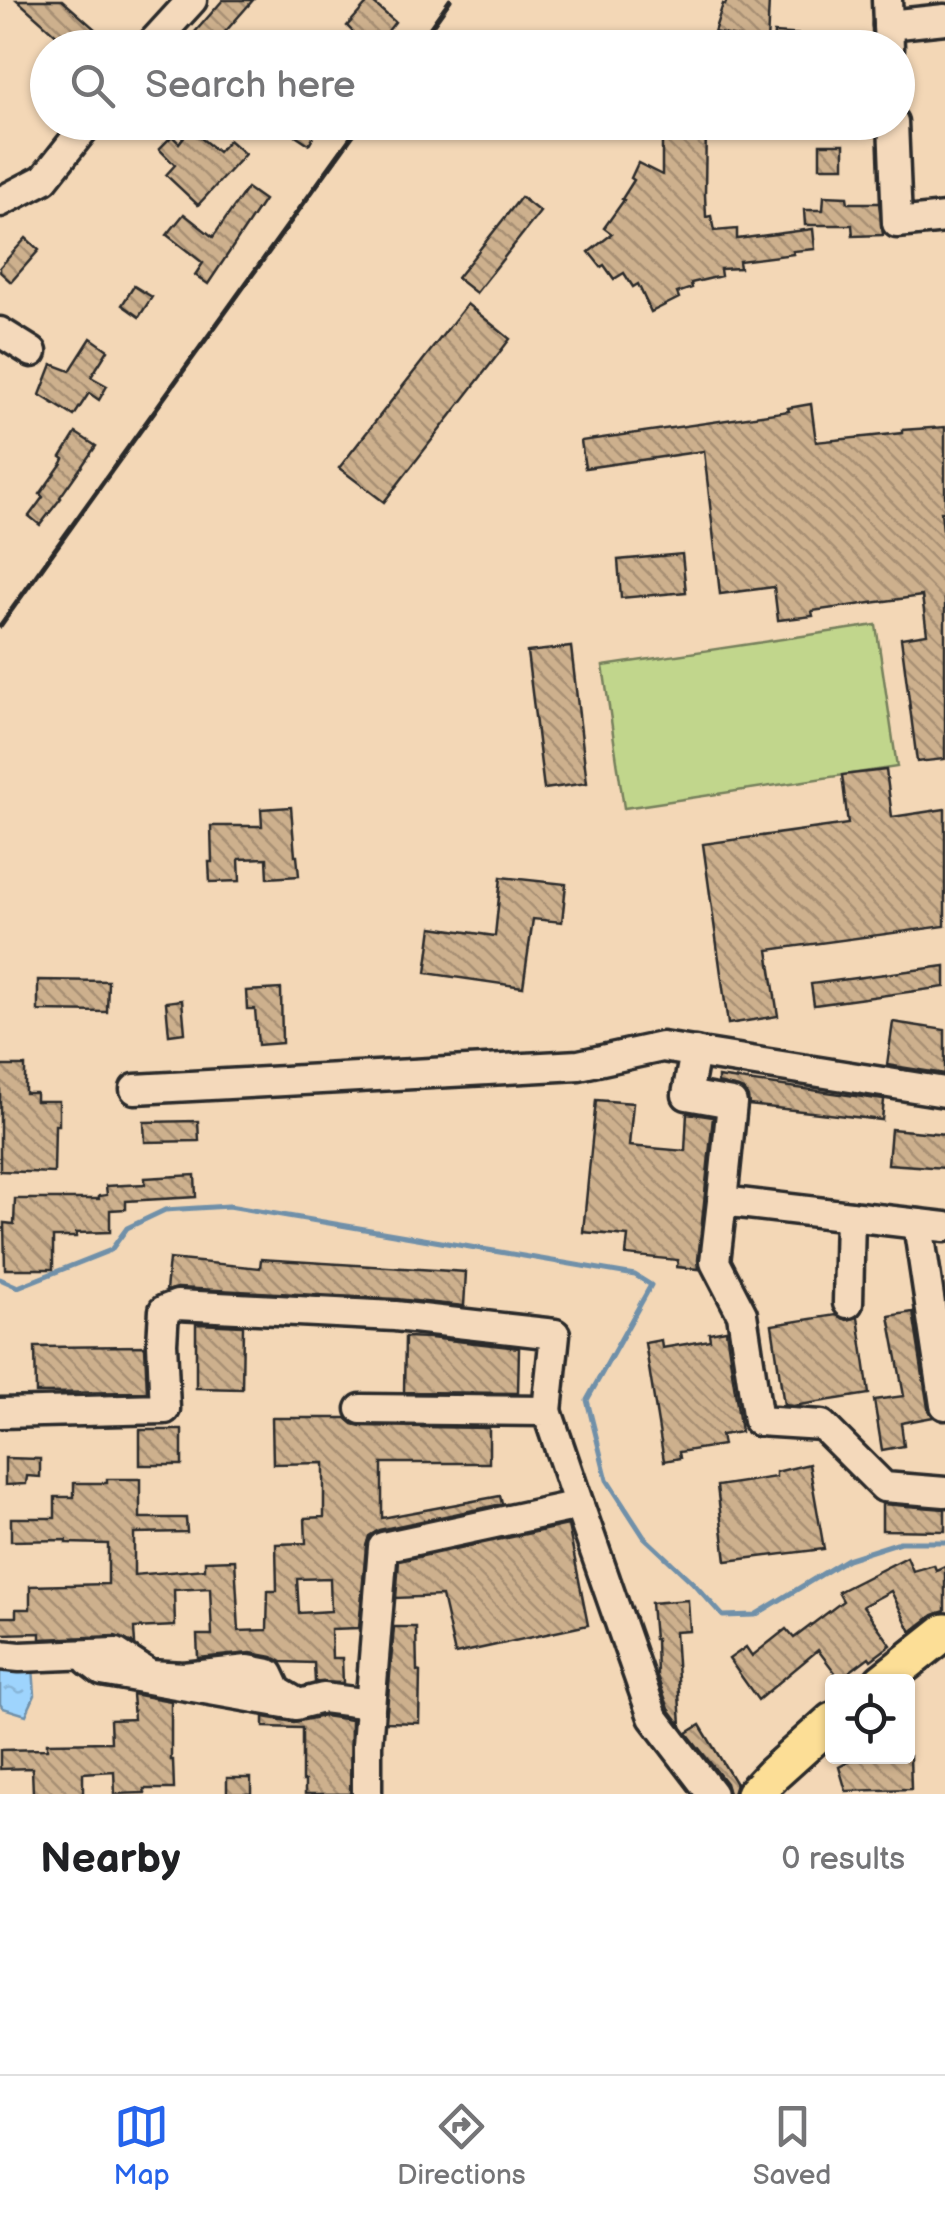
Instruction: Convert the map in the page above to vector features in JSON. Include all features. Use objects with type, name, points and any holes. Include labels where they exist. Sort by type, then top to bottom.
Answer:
[{"type":"main road","points":[[892,1674],[945,1632]]},
{"type":"main road","points":[[915,1684],[945,1661]]},
{"type":"main road","points":[[754,1794],[825,1727]]},
{"type":"main road","points":[[784,1794],[825,1756]]},
{"type":"street","points":[[164,30],[192,0]]},
{"type":"street","points":[[888,24],[945,19]]},
{"type":"street","points":[[0,202],[44,179],[75,140]]},
{"type":"street","points":[[894,140],[898,223],[945,218]]},
{"type":"street","points":[[0,332],[32,352]]},
{"type":"street","points":[[135,1089],[579,1064],[662,1046],[945,1092]]},
{"type":"street","points":[[695,1052],[686,1095],[732,1103],[715,1262],[742,1314],[758,1421],[822,1425],[884,1487],[945,1492]]},
{"type":"street","points":[[722,1201],[931,1225],[945,1405]]},
{"type":"street","points":[[848,1302],[850,1216]]},
{"type":"street","points":[[0,1413],[165,1409],[164,1310],[177,1304],[396,1316],[555,1334],[547,1410],[579,1505],[653,1717],[712,1794]]},
{"type":"street","points":[[362,1409],[547,1410]]},
{"type":"street","points":[[367,1794],[382,1548],[579,1505]]},
{"type":"street","points":[[0,1654],[20,1657],[116,1653],[150,1675],[184,1677],[248,1670],[269,1674],[277,1690],[299,1704],[323,1698],[370,1710]]},
{"type":"street","points":[[90,1661],[102,1671],[147,1680],[370,1710]]},
{"type":"green space","points":[[876,625],[897,767],[624,808],[603,666]]},
{"type":"water","points":[[33,1667],[35,1695],[26,1715],[3,1708],[0,1668]]},
{"type":"building","points":[[17,0],[62,0],[96,30],[51,30]]},
{"type":"building","points":[[223,0],[253,0],[227,30],[197,30]]},
{"type":"building","points":[[370,0],[395,22],[389,30],[351,30],[347,26]]},
{"type":"building","points":[[727,0],[769,0],[768,30],[715,30]]},
{"type":"building","points":[[168,140],[179,143],[203,140],[218,152],[229,140],[245,154],[198,205],[166,175],[175,165],[159,149]]},
{"type":"building","points":[[662,140],[706,140],[706,217],[711,216],[714,231],[737,229],[737,239],[813,229],[815,249],[739,261],[740,268],[720,269],[721,276],[691,283],[692,288],[677,293],[679,298],[651,312],[638,284],[633,287],[624,273],[614,279],[589,252],[612,234],[604,228],[624,200],[638,163],[662,175]]},
{"type":"building","points":[[820,144],[844,144],[844,167],[820,167]]},
{"type":"building","points":[[247,188],[264,200],[208,284],[195,275],[203,263],[167,235],[184,214],[213,237]]},
{"type":"building","points":[[824,196],[847,197],[848,203],[879,203],[883,235],[853,236],[852,225],[805,225],[804,210],[823,210]]},
{"type":"building","points":[[521,197],[540,212],[476,293],[457,278]]},
{"type":"building","points":[[26,238],[39,250],[11,282],[0,267]]},
{"type":"building","points":[[134,286],[152,297],[139,317],[122,305]]},
{"type":"building","points":[[467,304],[510,339],[384,502],[339,468]]},
{"type":"building","points":[[91,338],[108,350],[91,377],[107,386],[99,400],[89,393],[74,416],[40,395],[52,364],[70,371]]},
{"type":"building","points":[[811,404],[816,442],[945,427],[945,512],[941,512],[945,548],[945,759],[917,762],[901,638],[927,634],[922,596],[812,611],[813,616],[778,620],[774,587],[720,594],[704,451],[585,468],[581,441],[789,411],[788,408]]},
{"type":"building","points":[[76,433],[96,446],[40,525],[29,516]]},
{"type":"building","points":[[682,554],[686,592],[621,598],[618,560]]},
{"type":"building","points":[[571,647],[587,783],[544,789],[527,652]]},
{"type":"building","points":[[886,770],[892,817],[945,809],[945,926],[768,950],[778,1016],[728,1024],[703,844],[848,824],[842,775]]},
{"type":"building","points":[[291,807],[299,876],[268,878],[267,858],[239,859],[240,881],[210,882],[211,826],[262,826],[261,809]]},
{"type":"building","points":[[501,877],[566,884],[562,922],[533,919],[523,987],[426,973],[432,927],[495,936]]},
{"type":"building","points":[[945,966],[945,987],[814,1005],[811,984]]},
{"type":"building","points":[[38,980],[108,981],[107,1012],[38,1011]]},
{"type":"building","points":[[281,989],[282,1043],[258,1045],[255,1009],[247,1009],[246,991]]},
{"type":"building","points":[[182,1000],[185,1033],[169,1035],[166,1002]]},
{"type":"building","points":[[893,1022],[945,1030],[945,1074],[887,1065]]},
{"type":"building","points":[[0,1066],[25,1066],[25,1093],[36,1093],[36,1101],[59,1101],[54,1173],[0,1171]]},
{"type":"building","points":[[718,1077],[884,1100],[882,1120],[749,1105],[744,1090],[718,1083]]},
{"type":"building","points":[[596,1100],[633,1103],[629,1146],[685,1151],[687,1113],[713,1117],[699,1269],[677,1267],[678,1260],[626,1255],[628,1236],[583,1232]]},
{"type":"building","points":[[198,1121],[199,1141],[145,1142],[144,1122]]},
{"type":"building","points":[[891,1129],[945,1134],[945,1168],[888,1164]]},
{"type":"building","points":[[195,1175],[196,1197],[126,1201],[126,1209],[110,1210],[110,1232],[53,1237],[53,1269],[5,1269],[4,1223],[14,1224],[15,1199],[99,1199],[107,1195],[106,1186],[145,1184],[145,1178]]},
{"type":"building","points":[[169,1259],[260,1268],[261,1259],[466,1272],[464,1306],[178,1288],[166,1291]]},
{"type":"building","points":[[913,1312],[928,1408],[933,1417],[901,1423],[904,1446],[882,1450],[874,1400],[904,1396],[889,1316]]},
{"type":"building","points":[[836,1315],[847,1320],[858,1317],[869,1394],[784,1405],[772,1325]]},
{"type":"building","points":[[196,1324],[243,1326],[242,1389],[196,1388]]},
{"type":"building","points":[[726,1330],[741,1432],[721,1435],[723,1445],[679,1452],[680,1458],[664,1461],[645,1343],[661,1340],[662,1348],[710,1340],[709,1333]]},
{"type":"building","points":[[405,1337],[519,1348],[518,1393],[404,1392]]},
{"type":"building","points":[[145,1346],[147,1392],[36,1393],[35,1347]]},
{"type":"building","points":[[272,1418],[346,1418],[361,1426],[489,1428],[489,1463],[382,1463],[382,1518],[500,1496],[502,1504],[379,1530],[369,1536],[359,1628],[331,1629],[332,1658],[342,1658],[343,1683],[315,1682],[314,1663],[282,1662],[251,1653],[198,1658],[197,1635],[212,1635],[210,1588],[174,1590],[175,1626],[134,1628],[135,1644],[115,1636],[40,1639],[40,1633],[0,1634],[0,1617],[16,1617],[16,1609],[30,1609],[30,1586],[108,1584],[108,1544],[11,1541],[11,1518],[55,1518],[55,1497],[74,1497],[74,1483],[107,1483],[107,1479],[140,1479],[140,1518],[186,1518],[187,1532],[134,1533],[134,1575],[205,1569],[205,1561],[235,1560],[239,1631],[267,1630],[268,1591],[277,1591],[276,1544],[306,1543],[305,1518],[324,1517],[324,1463],[273,1464]],"holes":[[[330,1578],[331,1611],[299,1613],[297,1579]]]},
{"type":"building","points":[[140,1430],[182,1430],[182,1465],[140,1465]]},
{"type":"building","points":[[5,1458],[40,1459],[40,1477],[27,1476],[26,1484],[5,1485]]},
{"type":"building","points":[[809,1464],[824,1549],[726,1561],[717,1486],[776,1477],[776,1472]]},
{"type":"building","points":[[882,1504],[945,1509],[945,1531],[882,1530]]},
{"type":"building","points":[[568,1525],[588,1625],[455,1654],[442,1596],[396,1598],[399,1561]]},
{"type":"building","points":[[907,1557],[913,1571],[945,1566],[945,1611],[911,1632],[891,1591],[863,1606],[891,1645],[847,1674],[836,1674],[818,1650],[758,1700],[729,1659],[746,1647],[752,1656],[786,1629],[794,1638],[843,1601],[838,1592]]},
{"type":"building","points":[[688,1600],[690,1631],[675,1632],[681,1725],[669,1709],[657,1676],[651,1603]]},
{"type":"building","points":[[394,1627],[416,1627],[419,1723],[386,1722]]},
{"type":"building","points":[[132,1694],[171,1701],[174,1789],[115,1794],[114,1771],[83,1773],[83,1794],[33,1794],[32,1768],[0,1769],[0,1750],[47,1749],[47,1743],[111,1742],[110,1720],[134,1719]]},
{"type":"building","points":[[324,1716],[351,1720],[350,1794],[305,1794],[302,1728],[264,1727],[264,1717],[294,1722]]},
{"type":"building","points":[[700,1725],[736,1784],[733,1794],[729,1794],[726,1783],[687,1733]]},
{"type":"building","points":[[910,1764],[911,1789],[846,1791],[839,1767]]},
{"type":"building","points":[[227,1778],[251,1778],[251,1794],[227,1794]]},
{"type":"waterway","points":[[0,1279],[18,1287],[111,1250],[127,1228],[165,1210],[229,1206],[635,1275],[651,1285],[587,1400],[607,1480],[644,1537],[723,1616],[755,1615],[847,1559],[900,1542],[945,1542]]},
{"type":"railway","points":[[429,30],[450,0]]},
{"type":"railway","points":[[0,626],[349,140]]}]
